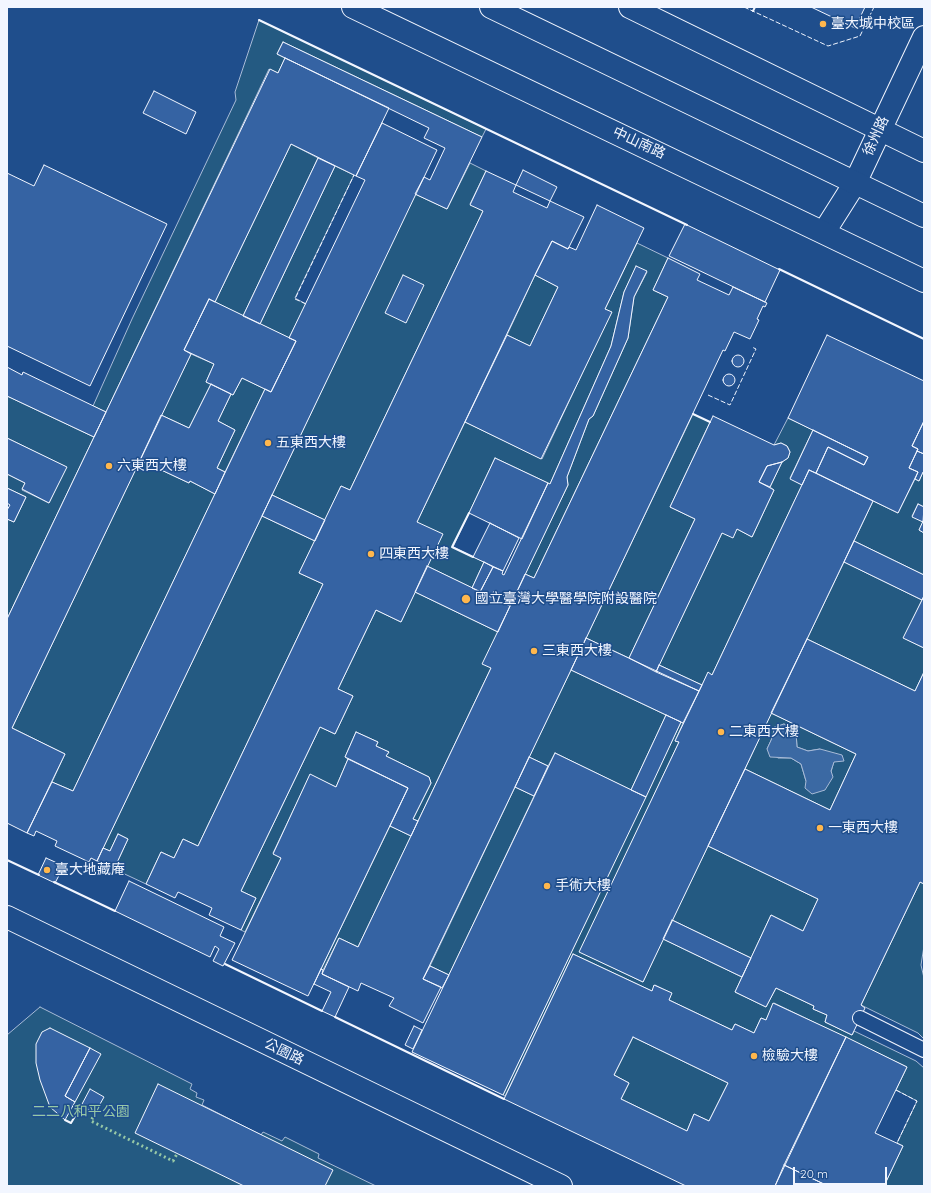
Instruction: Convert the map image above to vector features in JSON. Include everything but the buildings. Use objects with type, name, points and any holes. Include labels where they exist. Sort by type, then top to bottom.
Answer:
[{"type":"main road","name":"中山南路","points":[[353,7],[924,280]]},
{"type":"main road","points":[[491,7],[924,216]]},
{"type":"main road","points":[[630,7],[924,151]]},
{"type":"main road","name":"徐州路","points":[[824,232],[855,183],[879,129],[924,38]]},
{"type":"main road","name":"公園路","points":[[7,917],[561,1186]]},
{"type":"lane","points":[[860,1018],[924,1050]]},
{"type":"green space","points":[[259,20],[486,129],[482,137],[283,42],[277,54],[285,58],[278,73],[269,69],[106,412],[93,406],[132,319],[236,100],[235,92]]},
{"type":"green space","points":[[291,144],[318,158],[243,316],[215,302]]},
{"type":"green space","points":[[470,163],[486,171],[470,204],[483,211],[350,490],[341,486],[325,520],[272,495],[415,194],[447,209]]},
{"type":"green space","points":[[335,166],[354,175],[295,298],[306,304],[289,338],[260,324]]},
{"type":"green space","points":[[637,243],[668,258],[653,290],[668,297],[534,578],[525,574],[568,485],[567,477],[589,419],[593,416],[628,338],[634,297],[647,272],[636,267],[624,292],[611,346],[550,484],[495,458],[453,547],[484,562],[472,588],[427,566],[417,522],[465,422],[542,459],[611,312],[605,309]]},
{"type":"green space","points":[[535,275],[558,287],[530,346],[507,335]]},
{"type":"green space","points":[[191,354],[214,364],[206,382],[211,384],[189,428],[161,415]]},
{"type":"green space","points":[[242,378],[265,389],[225,472],[217,468],[235,430],[218,421],[231,394],[233,395]]},
{"type":"green space","points":[[7,396],[94,437],[7,619],[7,519],[14,522],[26,497],[7,488],[7,474],[25,483],[22,490],[49,503],[66,467],[7,438]]},
{"type":"green space","points":[[693,414],[710,422],[670,507],[695,519],[629,658],[586,638]]},
{"type":"green space","points":[[788,418],[813,430],[790,478],[802,485],[712,675],[708,673],[702,685],[659,665],[722,533],[737,529],[752,537],[774,490],[770,487],[782,462],[788,458],[790,452],[787,446],[781,443],[774,445]]},
{"type":"green space","points":[[140,460],[189,483],[190,481],[215,494],[73,791],[52,782],[65,754],[12,728]]},
{"type":"green space","points":[[923,472],[924,507],[918,504],[912,516],[923,522],[919,530],[924,533],[924,575],[854,541],[873,501],[898,513],[915,479],[919,481]]},
{"type":"green space","points":[[262,516],[315,541],[299,573],[323,584],[198,846],[183,839],[174,858],[161,852],[146,884],[114,869],[128,839],[118,834],[110,851],[103,848]]},
{"type":"green space","points":[[844,562],[922,600],[904,638],[924,648],[924,672],[915,691],[807,639]]},
{"type":"green space","points":[[415,592],[498,632],[491,668],[418,821],[413,819],[431,783],[429,777],[386,756],[389,752],[376,746],[378,742],[356,732],[345,757],[348,759],[336,787],[310,775],[273,853],[281,858],[245,932],[241,930],[256,898],[241,891],[320,727],[335,734],[353,696],[338,689],[376,610],[401,622]]},
{"type":"green space","points":[[571,670],[666,715],[631,790],[555,753],[548,766],[529,757]]},
{"type":"green space","points":[[771,713],[856,754],[830,810],[745,769]],"holes":[[[796,732],[797,747],[808,751],[820,749],[834,761],[831,772],[806,781],[801,764],[791,758],[778,758],[767,749],[773,736]]]},
{"type":"green space","points":[[681,722],[683,723],[675,741],[679,742],[580,952],[643,982],[663,939],[742,977],[735,992],[766,1007],[776,988],[814,1006],[813,1009],[827,1015],[825,1022],[852,1035],[854,1031],[916,1061],[924,1068],[924,1186],[884,1186],[903,1146],[897,1143],[917,1101],[896,1090],[907,1067],[774,1003],[766,1020],[761,1018],[754,1033],[735,1024],[732,1030],[669,1000],[671,993],[655,985],[652,991],[573,954],[505,1096],[503,1095]]},
{"type":"green space","points":[[515,787],[534,796],[449,975],[430,966]]},
{"type":"green space","points":[[390,826],[411,836],[358,947],[339,938],[323,970],[321,969]]},
{"type":"green space","points":[[708,846],[818,899],[803,931],[771,915],[751,958],[672,920]]},
{"type":"green space","points":[[920,882],[924,884],[924,946],[921,965],[924,978],[924,1039],[918,1033],[861,1005]]},
{"type":"green space","name":"二二八和平公園","points":[[40,1007],[192,1084],[190,1089],[197,1093],[196,1097],[204,1100],[202,1105],[261,1135],[263,1132],[282,1141],[285,1137],[319,1154],[318,1158],[376,1186],[7,1186],[7,1035]]},
{"type":"green space","points":[[633,1037],[728,1083],[709,1121],[694,1114],[687,1131],[621,1099],[629,1083],[614,1075]]},
{"type":"shaded area","points":[[784,724],[796,732],[797,747],[808,751],[820,749],[842,755],[844,761],[834,762],[831,771],[833,777],[825,790],[812,794],[805,788],[806,781],[801,764],[791,758],[770,757],[767,749],[773,736],[774,727]]},
{"type":"hedge","points":[[95,1113],[91,1121],[173,1161],[177,1154]]},
{"type":"fence","points":[[744,7],[828,46],[860,36],[874,7]]},
{"type":"fence","points":[[306,304],[295,299],[354,175]]},
{"type":"fence","points":[[708,395],[730,405],[756,349],[752,347]]},
{"type":"fence","points":[[896,1090],[917,1101],[897,1143]]},
{"type":"wall","points":[[753,11],[755,7]]},
{"type":"wall","points":[[259,20],[687,225]]},
{"type":"wall","points":[[779,269],[924,339]]},
{"type":"wall","points":[[693,414],[710,422]]},
{"type":"wall","points":[[469,513],[452,547],[473,557]]},
{"type":"wall","points":[[7,860],[39,875]]},
{"type":"wall","points":[[54,882],[115,911]]},
{"type":"wall","points":[[225,964],[322,1011]]},
{"type":"wall","points":[[335,1017],[504,1099]]},
{"type":"wall","points":[[65,1120],[71,1123],[81,1106]]},
{"type":"place","name":"臺大城中校區","points":[[823,24]]},
{"type":"place","name":"五東西大樓","points":[[268,443]]},
{"type":"place","name":"六東西大樓","points":[[109,466]]},
{"type":"place","name":"四東西大樓","points":[[371,554]]},
{"type":"place","name":"國立臺灣大學醫學院附設醫院","points":[[466,599]]},
{"type":"place","name":"三東西大樓","points":[[534,651]]},
{"type":"place","name":"二東西大樓","points":[[721,732]]},
{"type":"place","name":"一東西大樓","points":[[820,828]]},
{"type":"place","name":"臺大地藏庵","points":[[47,870]]},
{"type":"place","name":"手術大樓","points":[[547,886]]},
{"type":"place","name":"檢驗大樓","points":[[754,1056]]}]
